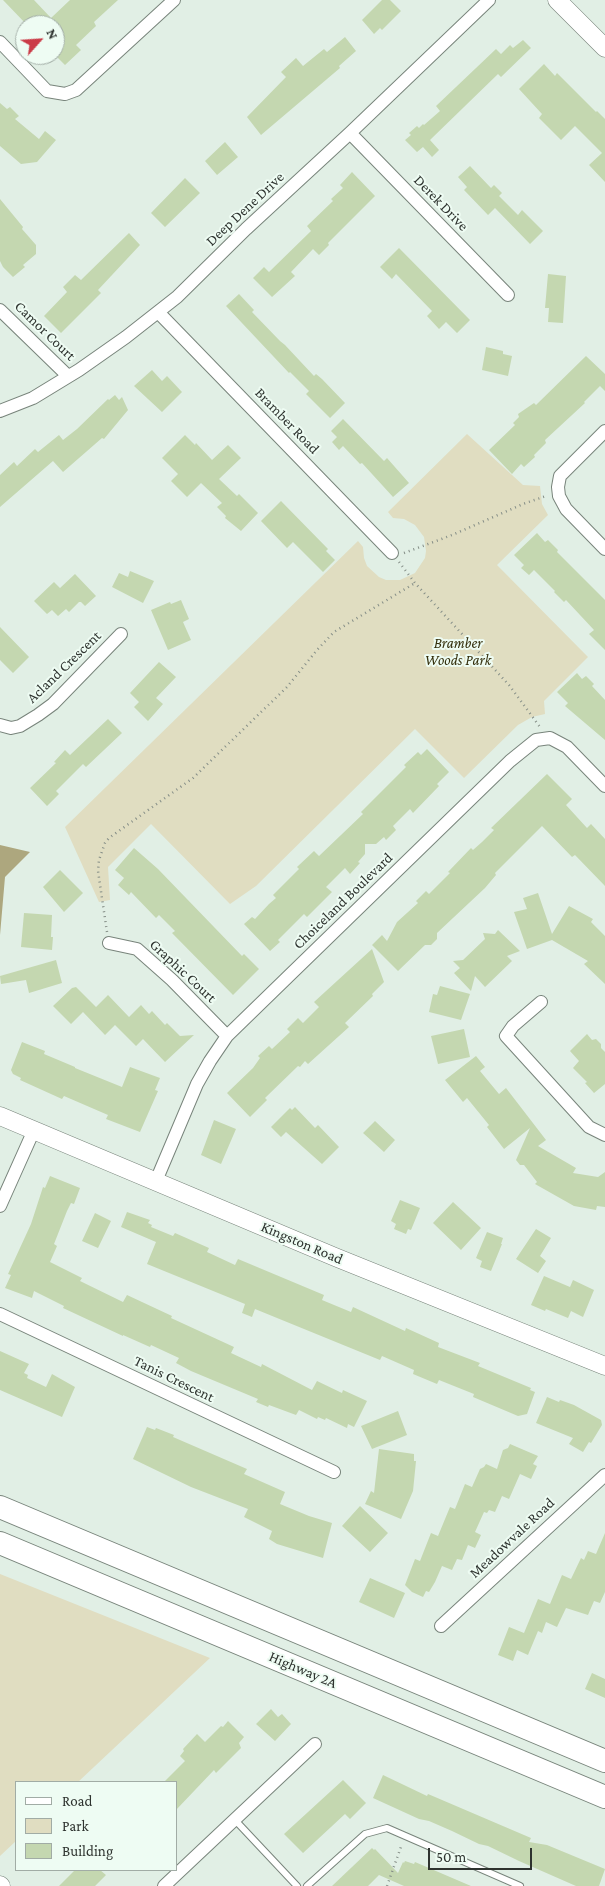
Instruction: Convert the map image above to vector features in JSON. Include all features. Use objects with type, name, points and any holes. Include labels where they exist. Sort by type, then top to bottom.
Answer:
[{"type":"highway","points":[[0,1507],[605,1761]]},
{"type":"highway","name":"Highway 2A","points":[[0,1543],[605,1797]]},
{"type":"street","points":[[0,42],[47,91],[65,94],[76,90],[174,0]]},
{"type":"street","name":"Deep Dene Drive","points":[[0,410],[33,398],[68,376],[113,347],[176,297],[489,0]]},
{"type":"street","points":[[561,1],[605,48]]},
{"type":"street","name":"Derek Drive","points":[[350,133],[508,295]]},
{"type":"street","name":"Camor Court","points":[[0,310],[68,376]]},
{"type":"street","name":"Bramber Road","points":[[158,312],[392,553]]},
{"type":"street","points":[[605,432],[560,476],[558,487],[559,496],[566,509],[605,549]]},
{"type":"street","name":"Acland Crescent","points":[[0,725],[11,728],[20,726],[53,704],[121,634]]},
{"type":"street","points":[[546,737],[561,743],[605,786]]},
{"type":"street","name":"Choiceland Boulevard","points":[[156,1180],[197,1084],[227,1036],[510,761],[536,740],[546,737]]},
{"type":"street","name":"Graphic Court","points":[[109,943],[137,949],[172,980],[227,1036]]},
{"type":"street","points":[[541,1002],[512,1026],[506,1036],[589,1127],[605,1135]]},
{"type":"street","name":"Kingston Road","points":[[0,1116],[156,1180],[335,1257],[605,1366]]},
{"type":"street","points":[[0,1206],[34,1130]]},
{"type":"street","name":"Tanis Crescent","points":[[0,1314],[334,1472]]},
{"type":"street","name":"Meadowvale Road","points":[[441,1626],[605,1475]]},
{"type":"street","points":[[164,1886],[314,1744]]},
{"type":"lane","points":[[235,1820],[297,1886]]},
{"type":"lane","points":[[307,1886],[364,1834],[387,1828],[520,1886]]},
{"type":"path","points":[[392,553],[407,554],[542,497]]},
{"type":"path","points":[[392,553],[415,583],[509,685],[546,737]]},
{"type":"path","points":[[109,943],[98,871],[99,860],[105,843],[109,838],[193,778],[287,687],[334,632],[415,583]]},
{"type":"path","points":[[387,1886],[406,1836]]},
{"type":"green space","name":"Bramber Woods Park","points":[[467,434],[523,485],[540,486],[542,504],[548,515],[497,565],[588,657],[544,701],[545,714],[532,717],[518,725],[464,778],[415,729],[256,886],[230,904],[151,824],[108,867],[110,900],[99,902],[65,827],[358,541],[363,547],[367,566],[379,577],[386,580],[400,580],[415,573],[425,558],[424,537],[415,525],[404,519],[393,518],[388,512]]},
{"type":"green space","points":[[0,1574],[210,1658],[79,1781],[15,1781],[15,1842],[0,1856]]},
{"type":"shaded area","points":[[0,845],[30,852],[5,877],[0,935]]},
{"type":"building","points":[[3,0],[34,0],[48,15],[17,15]]},
{"type":"building","points":[[70,0],[118,0],[94,22],[96,26],[76,45],[81,50],[65,65],[65,15],[54,15]]},
{"type":"building","points":[[382,0],[390,0],[401,11],[382,30],[380,28],[374,34],[362,20]]},
{"type":"building","points":[[345,37],[356,51],[339,66],[340,68],[261,135],[247,117],[286,77],[281,72],[296,58],[303,66],[324,49],[327,52]]},
{"type":"building","points":[[523,40],[531,48],[501,77],[498,74],[430,140],[439,150],[432,157],[423,147],[417,152],[405,140],[411,135],[409,133],[417,126],[419,128],[424,125],[440,111],[436,106],[496,49],[501,54],[510,45],[513,48]]},
{"type":"building","points":[[544,64],[555,76],[557,73],[605,119],[605,182],[589,165],[602,153],[575,126],[561,140],[539,118],[542,114],[519,89]]},
{"type":"building","points":[[0,103],[7,109],[10,107],[19,116],[15,119],[39,139],[45,131],[56,140],[37,162],[21,164],[0,146]]},
{"type":"building","points":[[225,142],[238,157],[217,175],[205,161]]},
{"type":"building","points":[[470,166],[491,188],[494,185],[502,193],[499,196],[518,215],[522,210],[543,231],[530,244],[495,208],[488,215],[464,190],[467,187],[458,177]]},
{"type":"building","points":[[352,172],[375,196],[328,243],[329,245],[319,255],[313,249],[291,272],[295,276],[272,297],[253,278],[264,267],[269,272],[311,231],[307,226],[333,201],[331,199],[343,188],[340,185]]},
{"type":"building","points":[[185,178],[200,193],[165,227],[151,213]]},
{"type":"building","points":[[0,199],[36,245],[36,254],[13,277],[0,261]]},
{"type":"building","points":[[129,233],[140,245],[98,290],[101,293],[61,333],[44,316],[67,292],[63,287],[75,275],[81,280]]},
{"type":"building","points":[[399,248],[470,320],[457,333],[446,322],[439,329],[427,316],[432,311],[396,274],[392,279],[380,267]]},
{"type":"building","points":[[548,274],[566,276],[563,323],[548,322],[549,308],[545,308]]},
{"type":"building","points":[[239,294],[254,310],[252,312],[314,376],[316,374],[322,379],[345,403],[330,418],[306,394],[309,391],[289,373],[226,306]]},
{"type":"building","points":[[486,347],[503,351],[503,354],[512,356],[508,376],[482,370]]},
{"type":"building","points":[[586,356],[605,374],[605,391],[600,386],[585,403],[545,440],[546,443],[534,455],[535,457],[524,467],[521,464],[512,474],[489,450],[515,425],[513,423],[519,417],[518,414],[534,403],[536,405]]},
{"type":"building","points":[[152,370],[162,381],[167,376],[182,392],[162,412],[134,386]]},
{"type":"building","points":[[115,395],[119,400],[122,397],[128,410],[104,439],[102,438],[63,472],[53,461],[0,507],[0,475],[14,462],[17,466],[35,449],[38,452],[59,435],[63,440],[108,399]]},
{"type":"building","points":[[343,419],[384,461],[387,458],[409,483],[393,497],[362,463],[360,464],[343,446],[339,450],[332,442],[337,437],[331,431]]},
{"type":"building","points":[[185,435],[195,445],[196,443],[212,460],[228,445],[241,458],[219,479],[237,496],[239,494],[258,513],[241,531],[225,518],[226,516],[217,507],[222,503],[201,483],[187,497],[171,481],[178,474],[162,458]]},
{"type":"building","points":[[281,501],[328,549],[326,551],[335,560],[323,572],[293,542],[287,548],[261,521]]},
{"type":"building","points":[[537,533],[545,542],[548,540],[558,550],[557,552],[605,600],[605,650],[589,634],[594,630],[566,600],[564,602],[534,570],[529,575],[521,568],[524,565],[514,555]]},
{"type":"building","points":[[130,571],[154,581],[143,603],[112,587],[119,573],[128,577]]},
{"type":"building","points":[[75,574],[96,596],[85,606],[79,602],[69,612],[66,609],[58,616],[52,610],[47,614],[34,601],[54,582],[60,588]]},
{"type":"building","points":[[181,600],[189,619],[183,622],[191,640],[168,650],[151,610],[170,602],[171,604]]},
{"type":"building","points":[[0,627],[29,657],[13,673],[0,660]]},
{"type":"building","points":[[159,662],[176,677],[156,698],[163,704],[148,721],[134,707],[139,702],[130,693]]},
{"type":"building","points":[[577,673],[582,679],[586,676],[594,684],[592,686],[605,700],[605,740],[565,706],[568,703],[557,692]]},
{"type":"building","points":[[108,719],[122,733],[86,767],[83,764],[56,791],[59,794],[47,806],[30,788],[56,763],[54,762],[65,750],[70,755]]},
{"type":"building","points":[[427,749],[449,772],[437,784],[439,786],[413,813],[410,809],[393,826],[396,830],[386,840],[384,837],[376,844],[365,844],[365,854],[358,862],[360,863],[350,874],[345,868],[326,887],[332,892],[307,917],[304,914],[278,940],[280,942],[270,951],[244,924],[252,917],[255,919],[276,898],[273,895],[299,869],[297,867],[314,851],[319,856],[363,814],[361,812],[406,767],[404,765],[418,752],[421,755]]},
{"type":"building","points":[[547,774],[572,799],[566,805],[587,828],[591,824],[605,839],[605,886],[575,855],[572,857],[542,826],[495,873],[496,875],[485,888],[437,933],[437,939],[431,945],[425,945],[398,971],[372,945],[382,935],[387,941],[397,922],[418,903],[416,901],[426,891],[429,894],[471,848],[473,850],[482,842],[494,830],[491,828]]},
{"type":"building","points":[[134,848],[158,869],[242,956],[244,954],[259,969],[233,995],[172,933],[175,931],[159,915],[156,918],[131,892],[129,895],[118,885],[124,878],[115,870]]},
{"type":"building","points":[[60,870],[83,893],[64,912],[43,887]]},
{"type":"building","points":[[538,893],[552,934],[569,906],[593,919],[591,922],[605,936],[605,984],[584,964],[588,961],[552,940],[527,949],[514,912],[527,909],[523,898]]},
{"type":"building","points":[[24,913],[52,915],[52,950],[21,947]]},
{"type":"building","points":[[498,930],[520,951],[507,956],[512,961],[485,987],[475,976],[471,991],[454,973],[460,968],[453,961],[463,960],[485,939],[483,933],[495,934]]},
{"type":"building","points":[[372,949],[384,982],[372,994],[373,996],[345,1023],[349,1027],[308,1064],[305,1061],[300,1067],[298,1066],[265,1098],[267,1100],[250,1117],[227,1093],[253,1068],[260,1058],[258,1056],[269,1046],[272,1049],[290,1032],[287,1029],[298,1018],[303,1023],[319,1007],[314,1002]]},
{"type":"building","points":[[56,960],[62,983],[29,993],[26,980],[1,984],[0,976]]},
{"type":"building","points":[[440,986],[470,994],[461,1020],[429,1012],[433,994],[437,995]]},
{"type":"building","points":[[76,987],[96,1007],[108,995],[129,1017],[141,1005],[149,1014],[152,1011],[165,1025],[167,1023],[180,1036],[194,1035],[165,1062],[143,1039],[136,1046],[115,1025],[105,1035],[83,1012],[71,1024],[53,1006],[72,988]]},
{"type":"building","points":[[464,1029],[470,1057],[438,1064],[431,1036]]},
{"type":"building","points":[[587,1034],[592,1040],[596,1039],[601,1044],[601,1048],[605,1052],[605,1084],[594,1093],[585,1083],[587,1082],[573,1068],[579,1061],[570,1051]]},
{"type":"building","points":[[22,1042],[45,1051],[44,1054],[75,1068],[122,1087],[130,1067],[160,1078],[155,1090],[158,1091],[140,1132],[106,1119],[108,1115],[64,1096],[62,1099],[20,1080],[21,1078],[13,1074],[11,1070]]},
{"type":"building","points":[[476,1056],[485,1067],[480,1071],[499,1094],[506,1088],[546,1140],[538,1146],[576,1168],[573,1173],[598,1177],[605,1172],[605,1207],[597,1206],[596,1210],[574,1206],[535,1184],[537,1182],[524,1165],[520,1165],[516,1160],[530,1128],[504,1149],[487,1127],[489,1125],[467,1098],[463,1102],[445,1080]]},
{"type":"building","points":[[295,1107],[315,1128],[318,1125],[339,1147],[322,1164],[286,1132],[281,1137],[271,1127],[290,1108],[292,1110]]},
{"type":"building","points":[[214,1120],[236,1129],[221,1164],[201,1155]]},
{"type":"building","points":[[375,1121],[395,1140],[384,1152],[363,1133]]},
{"type":"building","points":[[50,1176],[80,1188],[74,1204],[71,1203],[67,1211],[54,1244],[57,1246],[50,1262],[82,1278],[80,1281],[123,1302],[127,1295],[172,1316],[171,1318],[234,1347],[231,1353],[261,1367],[262,1364],[312,1390],[317,1381],[342,1393],[343,1390],[367,1401],[354,1427],[348,1424],[347,1428],[326,1418],[325,1420],[318,1417],[317,1419],[299,1410],[296,1415],[269,1405],[268,1407],[256,1402],[258,1399],[176,1363],[179,1358],[151,1345],[150,1347],[123,1336],[63,1308],[64,1306],[34,1291],[32,1298],[5,1288],[11,1275],[8,1274],[31,1224],[43,1187],[45,1188]]},
{"type":"building","points":[[400,1200],[420,1208],[411,1230],[408,1229],[406,1234],[394,1229],[396,1224],[391,1221]]},
{"type":"building","points":[[453,1202],[481,1228],[461,1250],[433,1223]]},
{"type":"building","points":[[127,1212],[150,1220],[148,1223],[152,1225],[151,1227],[173,1236],[175,1233],[209,1248],[207,1252],[235,1265],[238,1259],[324,1295],[322,1300],[351,1312],[353,1307],[405,1331],[406,1328],[439,1343],[438,1347],[480,1363],[478,1366],[531,1388],[530,1390],[535,1392],[527,1414],[518,1416],[473,1397],[474,1394],[439,1380],[437,1384],[413,1374],[414,1370],[382,1356],[380,1360],[255,1309],[252,1317],[242,1313],[245,1304],[147,1264],[156,1242],[121,1227]]},
{"type":"building","points":[[95,1213],[111,1221],[98,1248],[82,1241]]},
{"type":"building","points":[[536,1229],[551,1238],[540,1256],[546,1261],[538,1273],[516,1259]]},
{"type":"building","points":[[487,1232],[503,1238],[491,1271],[480,1267],[482,1261],[476,1258]]},
{"type":"building","points":[[544,1276],[570,1287],[573,1280],[594,1290],[583,1317],[571,1311],[568,1318],[531,1305]]},
{"type":"building","points":[[0,1351],[29,1364],[24,1373],[28,1375],[27,1378],[46,1387],[52,1374],[75,1387],[62,1417],[0,1390]]},
{"type":"building","points":[[547,1397],[574,1405],[601,1420],[602,1425],[583,1452],[569,1444],[573,1438],[536,1423]]},
{"type":"building","points":[[398,1411],[407,1435],[372,1449],[361,1426]]},
{"type":"building","points":[[147,1427],[155,1430],[156,1428],[174,1435],[173,1437],[247,1469],[244,1474],[285,1492],[280,1504],[332,1523],[323,1558],[277,1544],[269,1539],[272,1531],[244,1517],[248,1509],[191,1487],[133,1459]]},
{"type":"building","points":[[510,1444],[538,1456],[533,1464],[537,1466],[531,1479],[520,1474],[509,1499],[502,1496],[495,1512],[489,1510],[487,1513],[484,1512],[475,1532],[481,1535],[475,1548],[468,1545],[462,1560],[457,1559],[452,1570],[442,1566],[429,1592],[426,1591],[423,1597],[412,1592],[405,1585],[415,1559],[420,1561],[431,1533],[438,1536],[450,1507],[455,1509],[465,1484],[472,1487],[480,1469],[486,1464],[497,1469],[503,1450],[508,1448]]},
{"type":"building","points":[[379,1449],[414,1454],[414,1461],[416,1461],[413,1491],[401,1519],[365,1504],[371,1491],[374,1493]]},
{"type":"building","points":[[360,1506],[388,1533],[370,1552],[342,1526]]},
{"type":"building","points":[[605,1533],[605,1592],[600,1603],[594,1601],[588,1615],[566,1608],[557,1627],[546,1622],[542,1633],[538,1631],[528,1655],[517,1650],[513,1661],[498,1655],[509,1627],[524,1633],[538,1599],[550,1604],[562,1575],[571,1579],[581,1558],[584,1560],[588,1551],[596,1554]]},
{"type":"building","points":[[370,1578],[405,1593],[394,1618],[359,1602]]},
{"type":"building","points":[[592,1673],[605,1679],[605,1698],[585,1689]]},
{"type":"building","points":[[271,1709],[278,1717],[282,1714],[291,1724],[275,1741],[256,1724]]},
{"type":"building","points":[[228,1721],[244,1737],[239,1743],[241,1748],[216,1773],[214,1770],[178,1808],[178,1781],[165,1781],[185,1761],[180,1756],[184,1751],[183,1749],[197,1734],[205,1742],[221,1726],[223,1727]]},
{"type":"building","points":[[383,1775],[427,1796],[428,1794],[531,1838],[529,1842],[547,1845],[605,1869],[599,1886],[576,1886],[488,1846],[479,1844],[429,1821],[419,1819],[373,1798]]},
{"type":"building","points":[[343,1780],[366,1803],[350,1819],[345,1814],[303,1853],[284,1834]]},
{"type":"building","points":[[372,1848],[398,1873],[403,1862],[414,1864],[415,1862],[471,1886],[404,1886],[379,1875],[368,1886],[332,1886]]},
{"type":"building","points":[[74,1871],[101,1871],[106,1875],[95,1886],[59,1886]]}]
